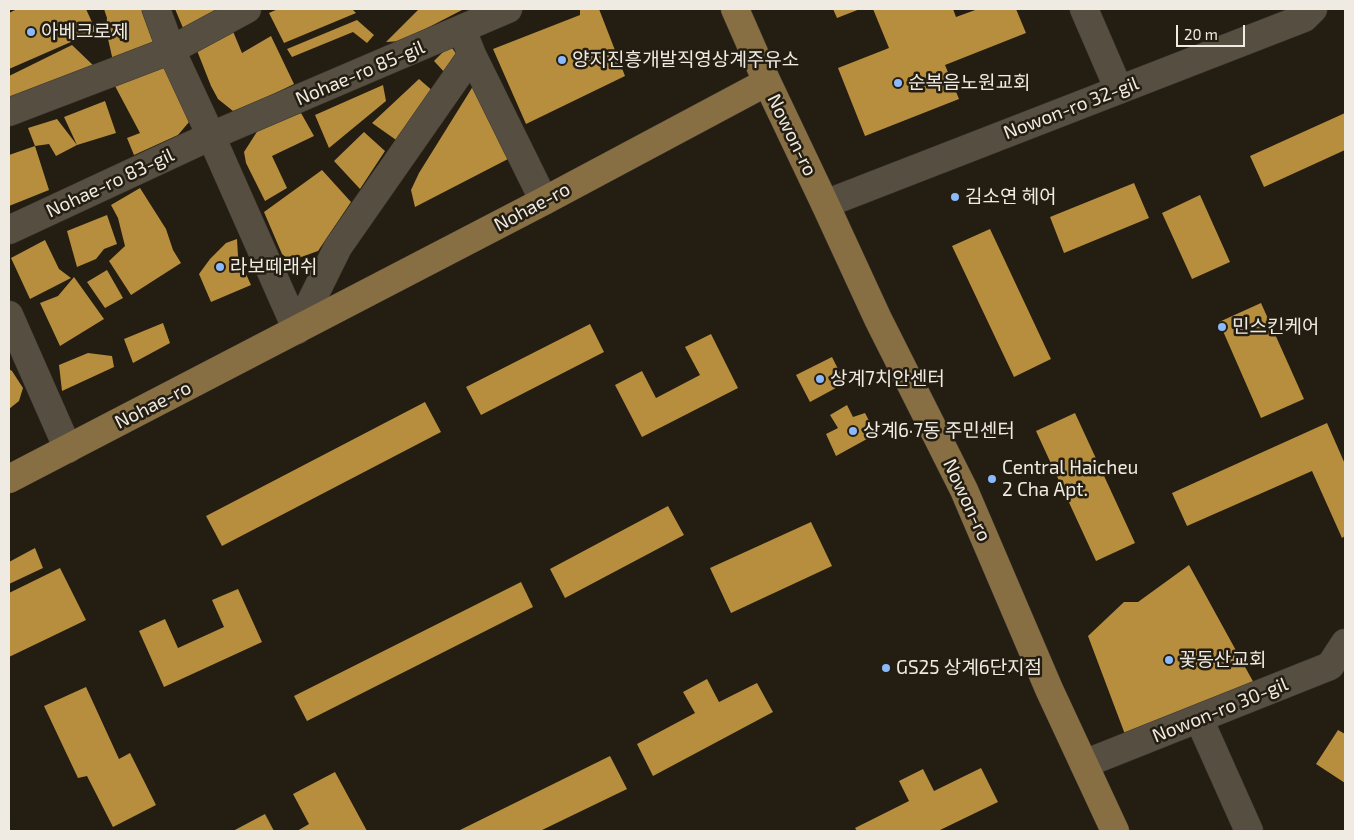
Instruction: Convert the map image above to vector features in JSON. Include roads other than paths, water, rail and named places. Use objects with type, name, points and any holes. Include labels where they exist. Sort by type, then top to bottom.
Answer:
[{"type":"main road","name":"Nowon-ro","points":[[735,9],[767,82],[878,319],[964,490],[1050,689],[1115,831]]},
{"type":"main road","name":"Nohae-ro","points":[[9,479],[544,201],[767,82]]},
{"type":"street","points":[[156,9],[171,50],[297,330]]},
{"type":"street","points":[[9,112],[171,50],[247,9]]},
{"type":"street","name":"Nohae-ro 85-gil","points":[[211,136],[508,9]]},
{"type":"street","points":[[1084,9],[1119,90]]},
{"type":"street","name":"Nowon-ro 32-gil","points":[[825,204],[1304,18],[1313,9]]},
{"type":"street","points":[[462,29],[472,55],[544,201]]},
{"type":"street","points":[[297,330],[338,247],[472,55]]},
{"type":"street","name":"Nohae-ro 83-gil","points":[[9,230],[211,136]]},
{"type":"street","points":[[9,315],[68,449]]},
{"type":"street","name":"Nowon-ro 30-gil","points":[[1084,764],[1330,666],[1345,643]]},
{"type":"street","points":[[1198,719],[1249,831]]},
{"type":"place","name":"아베크로제","points":[[31,32]]},
{"type":"place","name":"양지진흥개발직영상계주유소","points":[[562,60]]},
{"type":"place","name":"순복음노원교회","points":[[898,83]]},
{"type":"place","name":"김소연 헤어","points":[[955,197]]},
{"type":"place","name":"라보떼래쉬","points":[[220,267]]},
{"type":"place","name":"민스킨케어","points":[[1222,327]]},
{"type":"place","name":"상계7치안센터","points":[[820,379]]},
{"type":"place","name":"상계6·7동 주민센터","points":[[853,431]]},
{"type":"place","name":"Central Haicheu 2 Cha Apt.","points":[[992,479]]},
{"type":"place","name":"꽃동산교회","points":[[1169,660]]},
{"type":"place","name":"GS25 상계6단지점","points":[[886,668]]}]
